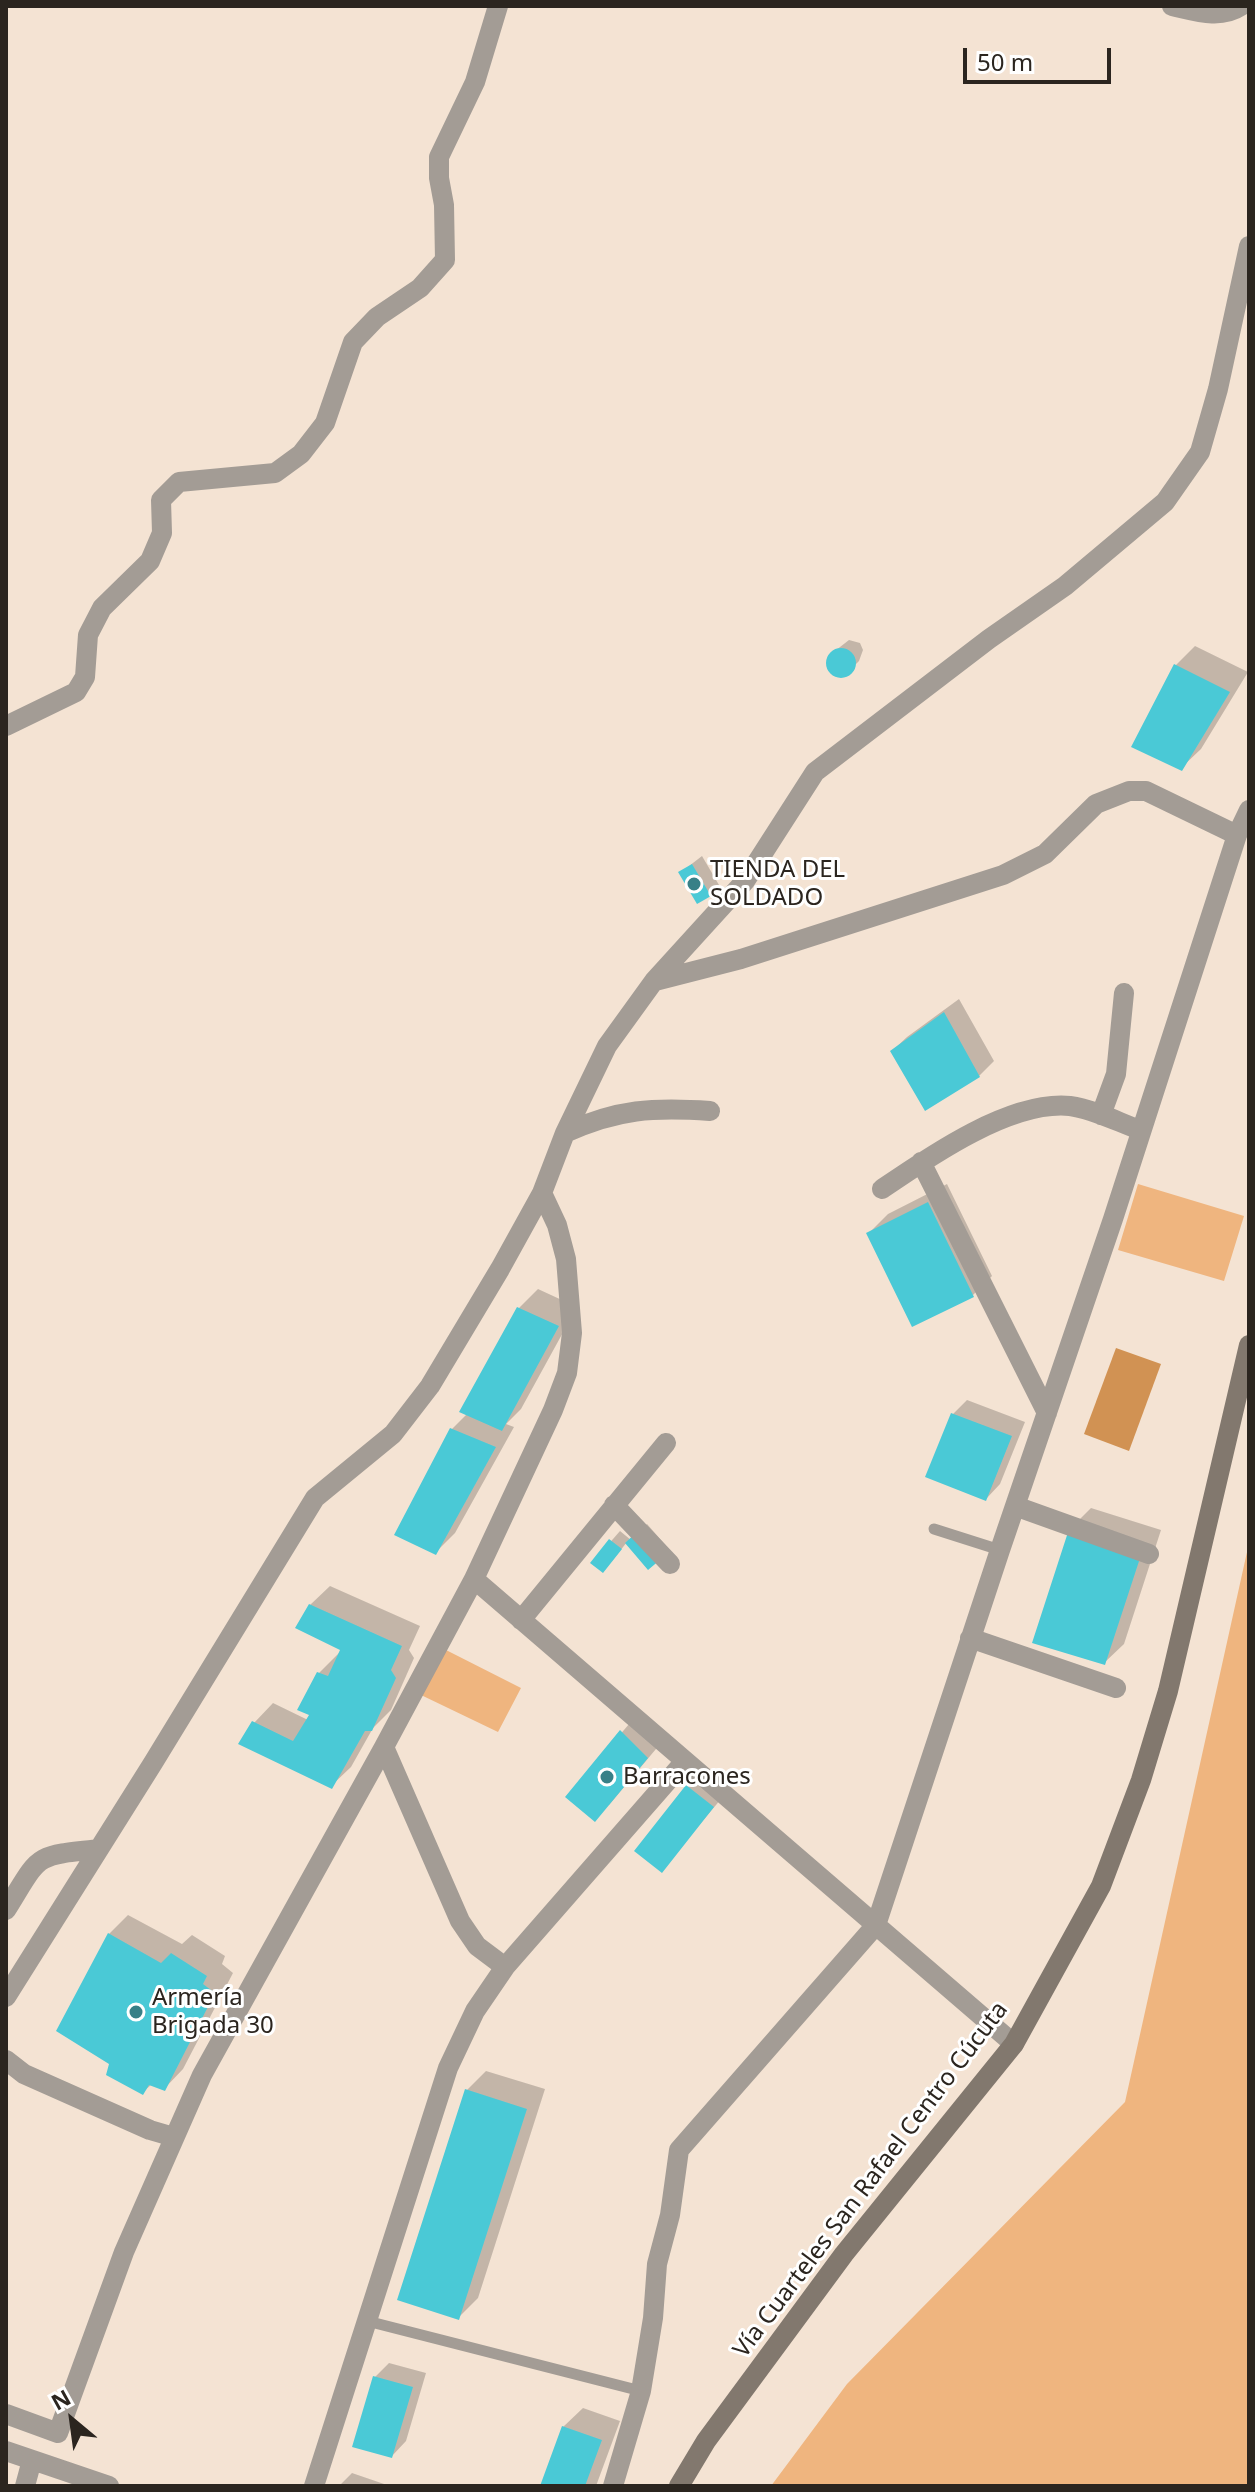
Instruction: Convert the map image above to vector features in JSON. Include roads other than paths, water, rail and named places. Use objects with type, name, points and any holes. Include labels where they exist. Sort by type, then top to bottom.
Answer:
[{"type":"main road","name":"Vía Cuarteles San Rafael Centro Cúcuta","points":[[679,2486],[706,2441],[844,2254],[1014,2044],[1101,1886],[1141,1780],[1168,1691],[1249,1345]]},
{"type":"street","points":[[6,726],[76,692],[85,677],[88,635],[102,608],[150,561],[162,533],[161,500],[179,482],[275,473],[301,454],[325,423],[353,342],[377,317],[420,288],[445,260],[439,157],[475,82],[498,6]]},
{"type":"street","points":[[1172,6],[1218,14],[1232,12],[1241,6]]},
{"type":"street","points":[[6,1997],[315,1498],[393,1434],[430,1386],[542,1193],[565,1133],[607,1046],[654,981],[745,881],[815,772],[989,639],[1065,586],[1165,502],[1200,452],[1218,389],[1249,246]]},
{"type":"street","points":[[654,981],[741,959],[1003,875],[1045,854],[1096,804],[1129,791],[1146,791],[1237,835]]},
{"type":"street","points":[[613,2486],[641,2391],[653,2318],[657,2264],[670,2215],[679,2150],[876,1925],[1113,1219],[1237,835],[1249,810]]},
{"type":"street","points":[[1101,1115],[1116,1074],[1124,993]]},
{"type":"street","points":[[882,1189],[921,1162],[1005,1117],[1045,1106],[1073,1106],[1140,1130]]},
{"type":"street","points":[[565,1133],[597,1119],[629,1111],[664,1108],[710,1111]]},
{"type":"street","points":[[921,1162],[1047,1413]]},
{"type":"street","points":[[6,2414],[58,2433],[124,2252],[202,2075],[474,1579],[553,1410],[567,1373],[572,1333],[566,1259],[557,1225],[542,1193]]},
{"type":"street","points":[[521,1620],[666,1443]]},
{"type":"street","points":[[614,1505],[670,1564]]},
{"type":"street","points":[[1015,1506],[1149,1554]]},
{"type":"street","points":[[474,1579],[1014,2044]]},
{"type":"street","points":[[970,1638],[1116,1688]]},
{"type":"street","points":[[384,1747],[460,1921],[477,1946],[505,1967]]},
{"type":"street","points":[[314,2486],[448,2068],[475,2011],[505,1967],[685,1761]]},
{"type":"street","points":[[6,1910],[38,1860],[52,1854],[99,1849]]},
{"type":"street","points":[[6,2060],[24,2074],[150,2130],[174,2137]]},
{"type":"street","points":[[6,2451],[109,2486]]},
{"type":"street","points":[[25,2486],[32,2460]]},
{"type":"lane","points":[[934,1529],[1000,1550]]},
{"type":"lane","points":[[367,2321],[641,2391]]},
{"type":"place","name":"TIENDA DEL SOLDADO","points":[[694,884]]},
{"type":"place","name":"Barracones","points":[[607,1777]]},
{"type":"place","name":"Armería Brigada 30","points":[[136,2012]]}]
